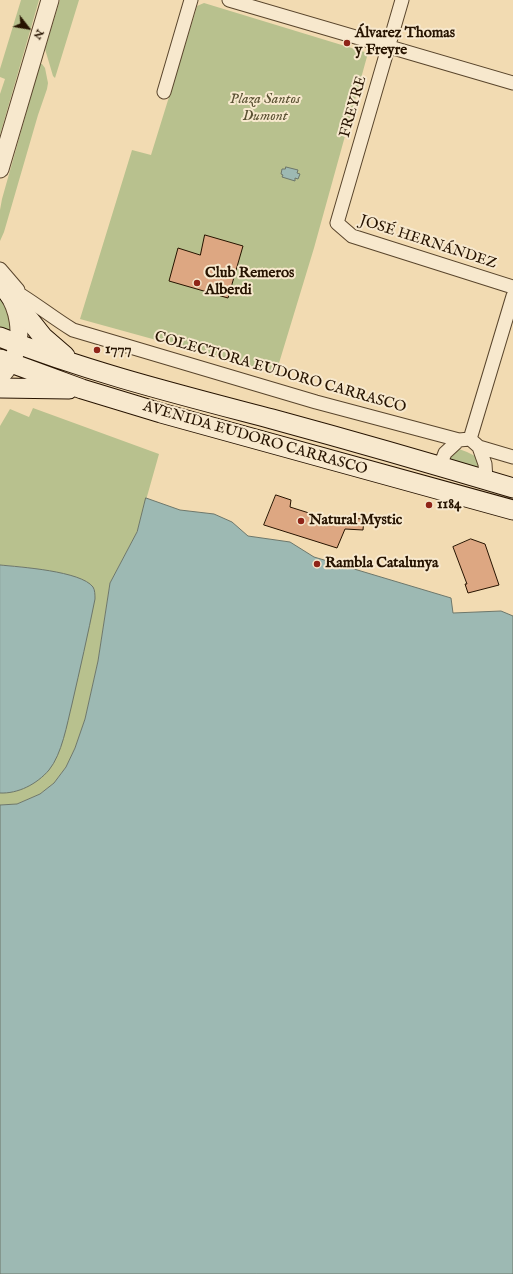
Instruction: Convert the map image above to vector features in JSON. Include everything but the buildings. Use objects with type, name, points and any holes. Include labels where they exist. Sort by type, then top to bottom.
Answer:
[{"type":"main road","points":[[6,287],[43,337],[72,362]]},
{"type":"main road","name":"AVENIDA EUDORO CARRASCO","points":[[0,337],[72,362],[167,391],[440,466],[513,488]]},
{"type":"main road","name":"AVENIDA EUDORO CARRASCO","points":[[4,366],[168,415],[513,510]]},
{"type":"main road","points":[[0,388],[82,389]]},
{"type":"street","points":[[0,168],[50,0]]},
{"type":"street","points":[[164,92],[191,0]]},
{"type":"street","points":[[229,0],[513,82]]},
{"type":"street","name":"FREYRE","points":[[336,224],[402,0]]},
{"type":"street","name":"JOSÉ HERNÁNDEZ","points":[[336,224],[352,236],[513,287]]},
{"type":"street","name":"COLECTORA EUDORO CARRASCO","points":[[0,269],[6,287],[73,330],[316,402],[469,442],[513,457]]},
{"type":"street","points":[[4,366],[18,344],[19,318],[6,287]]},
{"type":"street","points":[[440,466],[445,453],[469,442],[513,296]]},
{"type":"street","points":[[469,442],[485,464],[486,480]]},
{"type":"green space","points":[[21,0],[39,0],[0,135],[0,94],[5,79],[0,77],[0,69]]},
{"type":"green space","points":[[60,0],[79,0],[55,78],[53,76],[45,49]]},
{"type":"green space","name":"Plaza Santos Dumont","points":[[204,3],[368,53],[314,248],[276,373],[80,319],[132,150],[151,155],[197,6]]},
{"type":"green space","points":[[40,64],[42,64],[45,68],[48,83],[47,89],[0,241],[0,210],[2,199]]},
{"type":"green space","points":[[0,294],[6,303],[12,331],[0,327]]},
{"type":"green space","points":[[33,408],[159,454],[137,532],[110,583],[98,661],[85,719],[75,748],[66,767],[54,783],[40,794],[17,804],[0,805],[0,793],[4,793],[87,582],[44,570],[0,565],[0,426],[10,409],[29,417]]},
{"type":"green space","points":[[459,449],[475,456],[479,460],[478,467],[449,459],[454,452]]},
{"type":"water","points":[[286,167],[298,170],[297,173],[300,174],[298,179],[295,178],[295,181],[282,177],[282,169],[285,169]]},
{"type":"water","points":[[146,498],[180,510],[214,514],[232,522],[248,536],[290,542],[314,557],[451,598],[453,613],[501,611],[513,616],[513,1274],[0,1274],[0,805],[17,804],[40,794],[54,783],[66,767],[75,748],[85,719],[98,661],[110,583],[137,532]]},
{"type":"water","points":[[0,565],[50,571],[76,577],[93,587],[95,591],[95,599],[84,652],[64,738],[54,763],[39,780],[33,784],[20,790],[7,793],[0,793]]},
{"type":"place","name":"Álvarez Thomas y Freyre","points":[[347,43]]},
{"type":"place","name":"Club Remeros Alberdi","points":[[197,283]]},
{"type":"place","name":"1777","points":[[97,350]]},
{"type":"place","name":"1184","points":[[429,505]]},
{"type":"place","name":"Natural Mystic","points":[[301,521]]},
{"type":"place","name":"Rambla Catalunya","points":[[317,564]]}]
